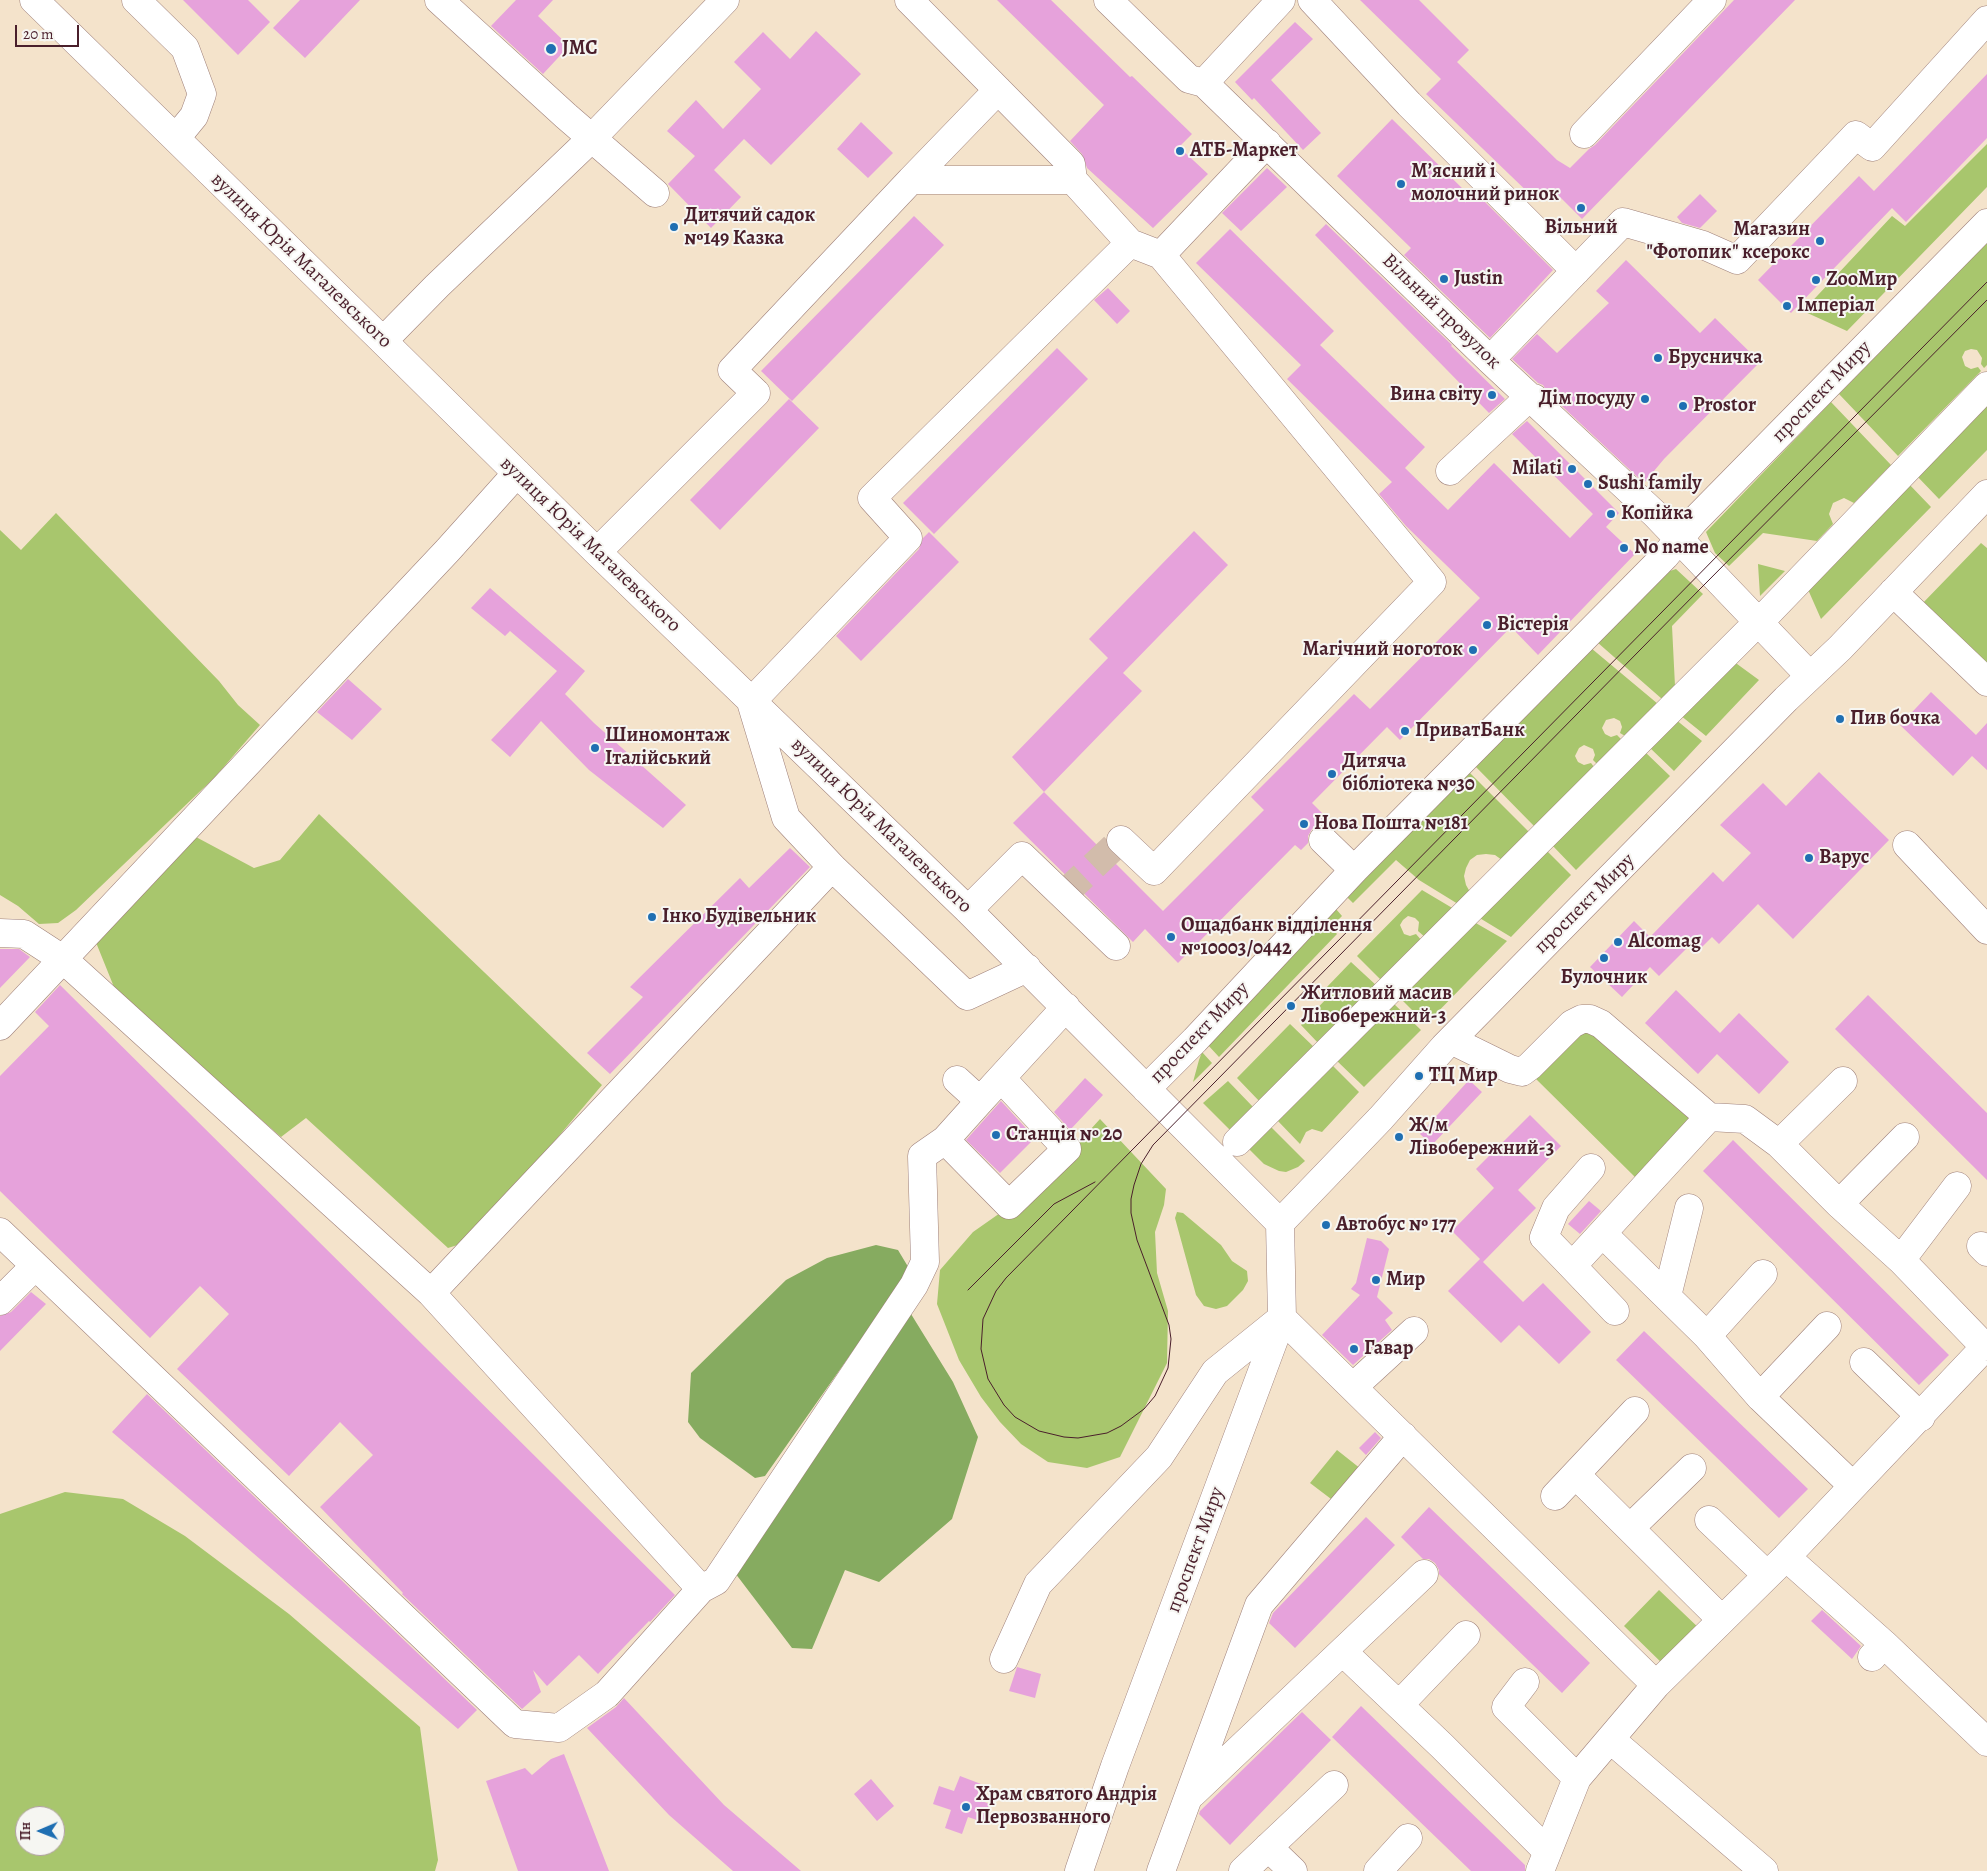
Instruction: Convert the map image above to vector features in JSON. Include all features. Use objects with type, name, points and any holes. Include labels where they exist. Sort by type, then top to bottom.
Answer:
[{"type":"street","name":"вулиця Юрія Магалевського","points":[[34,0],[597,552],[968,910],[1146,1089]]},
{"type":"street","points":[[136,0],[185,48],[202,94],[194,116],[176,138]]},
{"type":"street","points":[[439,0],[566,116],[593,137],[656,193]]},
{"type":"street","points":[[383,341],[436,286],[593,137],[725,0]]},
{"type":"street","points":[[909,0],[1071,164],[1073,180],[1130,243],[1162,255],[1432,582],[1154,871],[1121,840]]},
{"type":"street","name":"Вільний провулок","points":[[1108,0],[1189,79],[1204,83],[1490,360],[1534,398],[1656,515],[1679,541]]},
{"type":"street","points":[[1204,83],[1281,0]]},
{"type":"street","points":[[1312,0],[1409,104],[1576,271]]},
{"type":"street","points":[[1584,134],[1712,0]]},
{"type":"street","points":[[1490,360],[1623,222],[1703,245],[1736,260],[1856,135],[1872,147],[1987,20]]},
{"type":"street","points":[[597,552],[756,393],[732,370],[998,90]]},
{"type":"street","points":[[1162,255],[1267,144]]},
{"type":"street","points":[[911,180],[1073,180]]},
{"type":"street","name":"проспект Миру","points":[[1080,1871],[1115,1766],[1282,1318],[1280,1223],[1146,1089],[1354,870],[1679,541],[1694,521],[1987,223]]},
{"type":"street","points":[[1027,968],[966,996],[832,867],[786,818],[751,702],[908,538],[872,498],[1130,243]]},
{"type":"street","points":[[1769,612],[1987,386]]},
{"type":"street","points":[[1450,471],[1522,404],[1534,398]]},
{"type":"street","points":[[0,1026],[442,558],[517,473]]},
{"type":"street","name":"проспект Миру","points":[[1280,1223],[1381,1118],[1451,1040],[1893,592],[1987,494]]},
{"type":"street","points":[[1679,541],[1810,676]]},
{"type":"street","points":[[1893,592],[1987,682]]},
{"type":"street","points":[[1237,1142],[1747,633]]},
{"type":"street","points":[[1323,840],[1354,870]]},
{"type":"street","points":[[1907,845],[1987,930]]},
{"type":"street","points":[[968,910],[1022,856],[1116,946]]},
{"type":"street","points":[[431,1293],[832,867]]},
{"type":"street","points":[[0,933],[24,934],[64,960],[431,1293],[701,1589]]},
{"type":"street","points":[[0,1232],[515,1724],[559,1728],[607,1694],[701,1589],[716,1581],[914,1285],[925,1262],[922,1156],[945,1140],[1066,1007]]},
{"type":"street","points":[[1343,1652],[1399,1705],[1544,1861],[1577,1778],[1656,1685],[1777,1566],[1921,1417],[1986,1346],[1901,1260],[1839,1204],[1780,1144],[1745,1119],[1709,1117],[1601,1024],[1590,1019],[1582,1019],[1572,1024],[1522,1072],[1510,1069],[1451,1040]]},
{"type":"street","points":[[945,1140],[1009,1205],[1067,1149],[1001,1078]]},
{"type":"street","points":[[957,1080],[980,1101]]},
{"type":"street","points":[[1780,1144],[1843,1081]]},
{"type":"street","points":[[1572,1266],[1709,1117]]},
{"type":"street","points":[[1839,1204],[1906,1137]]},
{"type":"street","points":[[1591,1168],[1556,1208],[1544,1237],[1615,1311]]},
{"type":"street","points":[[1901,1260],[1957,1186]]},
{"type":"street","points":[[1666,1296],[1689,1208]]},
{"type":"street","points":[[1603,1234],[1707,1336],[1760,1397],[1853,1486]]},
{"type":"street","points":[[0,1302],[35,1266]]},
{"type":"street","points":[[1707,1336],[1763,1274]]},
{"type":"street","points":[[1004,1658],[1038,1584],[1159,1457],[1216,1372],[1282,1318],[1656,1685]]},
{"type":"street","points":[[1760,1397],[1827,1326]]},
{"type":"street","points":[[1353,1387],[1414,1330]]},
{"type":"street","points":[[1864,1362],[1921,1417]]},
{"type":"street","points":[[1555,1496],[1635,1411]]},
{"type":"street","points":[[1161,1871],[1259,1605],[1403,1436]]},
{"type":"street","points":[[1630,1528],[1692,1468]]},
{"type":"street","points":[[1576,1475],[1722,1620]]},
{"type":"street","points":[[1709,1520],[1777,1566],[1987,1742]]},
{"type":"street","points":[[1188,1797],[1424,1574]]},
{"type":"street","points":[[1399,1705],[1466,1635]]},
{"type":"street","points":[[1525,1682],[1506,1707],[1577,1778]]},
{"type":"street","points":[[1610,1739],[1764,1871]]},
{"type":"street","points":[[1242,1871],[1334,1786]]},
{"type":"street","points":[[1378,1871],[1408,1838]]},
{"type":"street","points":[[1268,1848],[1293,1871]]},
{"type":"green space","points":[[1987,144],[1987,187],[1847,331],[1803,311],[1892,216],[1905,226]]},
{"type":"green space","points":[[1987,242],[1987,365],[1984,368],[1981,364],[1982,358],[1977,350],[1965,351],[1962,357],[1965,366],[1971,369],[1978,367],[1981,371],[1898,456],[1839,394]]},
{"type":"green space","points":[[1987,400],[1987,450],[1939,499],[1915,474]]},
{"type":"green space","points":[[1831,402],[1891,465],[1854,503],[1844,498],[1833,503],[1829,514],[1833,524],[1817,541],[1763,533],[1729,566],[1715,553],[1706,532]]},
{"type":"green space","points":[[1907,482],[1931,507],[1821,619],[1806,585]]},
{"type":"green space","points":[[56,513],[219,681],[238,705],[260,725],[215,777],[76,910],[58,923],[39,924],[18,906],[0,895],[0,530],[21,550]]},
{"type":"green space","points":[[1981,543],[1987,548],[1987,672],[1920,606]]},
{"type":"green space","points":[[1758,564],[1785,571],[1760,596]]},
{"type":"green space","points":[[1676,569],[1703,594],[1672,626],[1675,686],[1662,699],[1597,642],[1667,572]]},
{"type":"green space","points":[[1591,648],[1658,704],[1625,736],[1620,733],[1622,727],[1620,721],[1614,718],[1606,720],[1602,728],[1605,734],[1611,737],[1617,735],[1622,740],[1597,764],[1593,760],[1595,755],[1593,749],[1584,745],[1579,748],[1575,756],[1578,762],[1584,765],[1591,763],[1594,767],[1535,827],[1475,766]]},
{"type":"green space","points":[[1733,661],[1759,680],[1706,736],[1680,715]]},
{"type":"green space","points":[[1675,719],[1702,741],[1674,771],[1648,746]]},
{"type":"green space","points":[[1644,751],[1670,776],[1576,870],[1551,844]]},
{"type":"green space","points":[[1469,772],[1529,832],[1502,860],[1495,855],[1486,854],[1477,855],[1470,860],[1464,876],[1470,892],[1458,904],[1419,880],[1396,860],[1353,903],[1347,897]]},
{"type":"green space","points":[[319,814],[602,1085],[470,1241],[448,1248],[306,1118],[281,1137],[116,992],[95,940],[196,837],[254,868],[280,860]]},
{"type":"green space","points":[[1546,850],[1571,875],[1511,937],[1478,917]]},
{"type":"green space","points":[[1422,890],[1454,909],[1426,938],[1418,931],[1419,922],[1415,918],[1408,916],[1403,920],[1400,925],[1404,934],[1410,936],[1416,934],[1422,941],[1382,981],[1357,956]]},
{"type":"green space","points":[[1336,909],[1342,916],[1331,927],[1337,934],[1219,1057],[1207,1044]]},
{"type":"green space","points":[[1474,922],[1507,941],[1426,1024],[1399,997]]},
{"type":"green space","points":[[1351,962],[1377,986],[1319,1044],[1301,1025],[1331,994],[1326,988]]},
{"type":"green space","points":[[1393,1003],[1421,1030],[1364,1087],[1336,1060]]},
{"type":"green space","points":[[1290,1024],[1315,1048],[1261,1103],[1237,1078]]},
{"type":"green space","points":[[1587,1026],[1694,1119],[1638,1180],[1535,1078]]},
{"type":"green space","points":[[1202,1052],[1212,1063],[1193,1082],[1199,1060]]},
{"type":"green space","points":[[1332,1065],[1359,1092],[1322,1132],[1312,1129],[1306,1132],[1300,1144],[1277,1120]]},
{"type":"green space","points":[[1228,1081],[1255,1109],[1232,1132],[1203,1103]]},
{"type":"green space","points":[[1100,1119],[1166,1189],[1164,1205],[1155,1232],[1157,1273],[1168,1311],[1167,1363],[1120,1457],[1087,1468],[1048,1462],[1021,1444],[1000,1422],[981,1397],[959,1360],[937,1304],[940,1270],[973,1232],[1040,1185]]},
{"type":"green space","points":[[1271,1127],[1305,1161],[1298,1167],[1286,1172],[1279,1171],[1264,1164],[1249,1149]]},
{"type":"green space","points":[[1177,1212],[1183,1213],[1221,1245],[1232,1261],[1247,1271],[1248,1281],[1243,1290],[1227,1306],[1216,1309],[1204,1306],[1196,1295],[1175,1218]]},
{"type":"green space","points":[[876,1245],[898,1250],[910,1270],[765,1476],[755,1478],[700,1438],[688,1422],[691,1373],[786,1280],[827,1258]]},
{"type":"green space","points":[[911,1314],[953,1382],[978,1437],[952,1519],[879,1582],[845,1570],[812,1649],[792,1648],[732,1569]]},
{"type":"green space","points":[[1337,1450],[1361,1469],[1335,1502],[1310,1483]]},
{"type":"green space","points":[[65,1492],[123,1499],[185,1536],[289,1614],[420,1727],[438,1860],[435,1871],[0,1871],[0,1514]]},
{"type":"green space","points":[[1659,1590],[1702,1631],[1667,1668],[1624,1626]]},
{"type":"building","points":[[183,0],[248,0],[270,22],[238,55]]},
{"type":"building","points":[[300,0],[360,0],[305,58],[273,28]]},
{"type":"building","points":[[516,0],[553,0],[538,16],[569,46],[543,74],[491,26]]},
{"type":"building","points":[[997,0],[1051,0],[1192,134],[1179,147],[1208,174],[1153,228],[1087,168],[1082,154],[1070,141],[1104,105]]},
{"type":"building","points":[[1360,0],[1419,0],[1469,50],[1457,62],[1557,160],[1570,168],[1595,145],[1734,0],[1795,0],[1582,219],[1551,188],[1538,202],[1426,94],[1441,79]]},
{"type":"building","points":[[1295,22],[1313,39],[1271,80],[1321,133],[1303,150],[1254,98],[1252,100],[1235,82]]},
{"type":"building","points":[[816,31],[861,74],[771,165],[744,139],[714,170],[741,197],[711,228],[668,184],[695,156],[667,131],[696,100],[723,129],[761,89],[734,62],[763,32],[790,59]]},
{"type":"building","points":[[1987,74],[1987,138],[1906,222],[1892,208],[1791,313],[1758,280],[1859,176],[1874,191]]},
{"type":"building","points":[[1392,119],[1466,192],[1471,188],[1553,270],[1490,338],[1404,255],[1411,248],[1337,176]]},
{"type":"building","points":[[861,122],[893,153],[868,178],[837,149]]},
{"type":"building","points":[[1267,168],[1287,187],[1241,231],[1222,213]]},
{"type":"building","points":[[1700,194],[1717,211],[1700,228],[1682,223],[1677,217]]},
{"type":"building","points":[[914,216],[944,245],[792,401],[761,371]]},
{"type":"building","points":[[1326,224],[1452,345],[1505,399],[1489,413],[1315,235]]},
{"type":"building","points":[[1230,229],[1334,331],[1320,345],[1425,447],[1405,468],[1448,510],[1494,463],[1570,538],[1593,514],[1512,434],[1527,421],[1619,513],[1606,527],[1635,554],[1538,655],[1511,627],[1400,740],[1387,727],[1312,803],[1330,821],[1326,825],[1319,825],[1312,829],[1308,836],[1308,843],[1301,850],[1295,845],[1178,963],[1145,929],[1133,942],[1013,823],[1044,792],[1163,911],[1264,810],[1251,797],[1354,694],[1370,709],[1480,598],[1406,526],[1379,494],[1392,482],[1287,379],[1301,365],[1196,263]]},
{"type":"building","name":"Брусничка","points":[[1626,260],[1700,333],[1715,318],[1760,362],[1664,459],[1644,483],[1548,393],[1543,385],[1538,383],[1512,359],[1537,334],[1557,353],[1609,303],[1596,291]]},
{"type":"building","points":[[1108,288],[1130,311],[1117,324],[1094,300]]},
{"type":"building","points":[[1057,348],[1088,379],[934,534],[903,503]]},
{"type":"building","points":[[789,399],[819,428],[720,530],[690,500]]},
{"type":"building","points":[[1194,531],[1228,565],[1123,673],[1142,691],[1044,792],[1012,757],[1108,658],[1089,639]]},
{"type":"building","points":[[929,532],[959,562],[861,661],[836,636],[919,549],[923,538]]},
{"type":"building","points":[[490,588],[585,671],[565,694],[594,723],[686,805],[663,828],[589,770],[541,721],[510,757],[491,740],[557,671],[510,631],[505,636],[471,608]]},
{"type":"building","points":[[348,679],[382,709],[352,740],[317,712]]},
{"type":"building","points":[[1931,692],[1976,735],[1987,723],[1987,770],[1972,756],[1953,776],[1900,725]]},
{"type":"building","points":[[1819,772],[1889,840],[1793,939],[1758,904],[1719,944],[1712,937],[1696,953],[1689,946],[1659,976],[1650,967],[1622,997],[1590,967],[1634,921],[1650,937],[1713,872],[1723,882],[1751,853],[1720,825],[1763,783],[1786,806]]},
{"type":"building","points":[[790,848],[810,867],[610,1074],[587,1053],[643,997],[630,987],[740,878],[749,888]]},
{"type":"building","points":[[0,949],[19,949],[30,957],[0,988]]},
{"type":"building","points":[[60,985],[675,1595],[598,1674],[579,1655],[547,1686],[533,1670],[541,1692],[522,1709],[402,1594],[320,1507],[373,1455],[340,1422],[289,1476],[177,1369],[229,1314],[200,1286],[150,1338],[0,1191],[0,1076],[49,1026],[35,1012]]},
{"type":"building","points":[[1676,990],[1720,1033],[1739,1013],[1789,1062],[1759,1094],[1717,1054],[1698,1074],[1645,1023]]},
{"type":"building","points":[[1868,995],[1987,1113],[1987,1180],[1835,1029]]},
{"type":"building","points":[[1085,1078],[1103,1095],[1070,1130],[1054,1112]]},
{"type":"building","points":[[1469,1080],[1482,1092],[1432,1145],[1420,1134]]},
{"type":"building","name":"Станція № 20","points":[[1001,1101],[1035,1138],[1000,1173],[966,1140]]},
{"type":"building","points":[[1530,1115],[1561,1146],[1518,1190],[1536,1208],[1483,1262],[1523,1302],[1543,1283],[1591,1332],[1559,1364],[1519,1325],[1501,1343],[1448,1291],[1480,1259],[1452,1231],[1494,1188],[1476,1169]]},
{"type":"building","points":[[1733,1140],[1949,1355],[1919,1385],[1703,1171]]},
{"type":"building","points":[[1589,1201],[1601,1211],[1580,1234],[1568,1224]]},
{"type":"building","points":[[1367,1238],[1381,1241],[1389,1249],[1377,1297],[1393,1313],[1385,1320],[1392,1330],[1353,1365],[1322,1335],[1360,1295],[1351,1289],[1356,1283]]},
{"type":"building","points":[[31,1292],[46,1304],[0,1351],[0,1316],[11,1312]]},
{"type":"building","points":[[1644,1331],[1808,1489],[1779,1518],[1616,1360]]},
{"type":"building","points":[[147,1394],[477,1710],[458,1729],[112,1432]]},
{"type":"building","points":[[1375,1432],[1381,1438],[1366,1455],[1359,1448]]},
{"type":"building","points":[[1429,1507],[1590,1663],[1562,1693],[1439,1574],[1435,1563],[1429,1559],[1423,1559],[1401,1537]]},
{"type":"building","points":[[1366,1517],[1395,1545],[1295,1648],[1269,1623],[1273,1613]]},
{"type":"building","points":[[1822,1610],[1861,1646],[1852,1659],[1811,1621]]},
{"type":"building","points":[[1017,1667],[1041,1674],[1035,1698],[1009,1691]]},
{"type":"building","points":[[624,1698],[724,1805],[801,1871],[733,1871],[669,1815],[587,1728],[616,1707]]},
{"type":"building","points":[[1361,1706],[1525,1865],[1525,1871],[1471,1871],[1332,1737]]},
{"type":"building","points":[[1302,1712],[1331,1740],[1230,1845],[1199,1814],[1200,1811]]},
{"type":"building","points":[[564,1754],[609,1871],[518,1871],[486,1781],[525,1768],[532,1775],[551,1759]]},
{"type":"building","name":"Храм святого Андрія Первозванного","points":[[960,1776],[981,1784],[976,1799],[990,1804],[983,1822],[968,1817],[962,1834],[945,1828],[951,1810],[933,1804],[939,1786],[954,1791]]},
{"type":"building","points":[[871,1779],[894,1806],[877,1821],[854,1794]]},
{"type":"tunnel","points":[[1063,895],[1121,840]]},
{"type":"tram line","points":[[1987,282],[1006,1278],[996,1291],[983,1319],[981,1349],[988,1379],[1004,1405],[1015,1417],[1039,1431],[1078,1438],[1107,1433],[1121,1426],[1144,1409],[1155,1396],[1168,1368],[1171,1339],[1169,1325],[1137,1240],[1131,1213],[1134,1185],[1141,1164],[1153,1145],[1987,300]]},
{"type":"tram line","points":[[968,1290],[1054,1204],[1095,1182]]},
{"type":"place","name":"JMC","points":[[551,49]]},
{"type":"place","name":"АТБ-Маркет","points":[[1180,151]]},
{"type":"place","name":"Мʼясний і молочний ринок","points":[[1401,184]]},
{"type":"place","name":"Вільний","points":[[1581,208]]},
{"type":"place","name":"Дитячий садок №149 Казка","points":[[674,227]]},
{"type":"place","name":"Магазин \"Фотопик\" ксерокс","points":[[1820,241]]},
{"type":"place","name":"Justin","points":[[1444,279]]},
{"type":"place","name":"ZooМир","points":[[1816,280]]},
{"type":"place","name":"Імперіал","points":[[1787,306]]},
{"type":"place","name":"Брусничка","points":[[1658,358]]},
{"type":"place","name":"Вина світу","points":[[1492,395]]},
{"type":"place","name":"Дім посуду","points":[[1645,399]]},
{"type":"place","name":"Prostor","points":[[1683,406]]},
{"type":"place","name":"Milati","points":[[1572,469]]},
{"type":"place","name":"Sushi family","points":[[1588,484]]},
{"type":"place","name":"Копійка","points":[[1611,514]]},
{"type":"place","name":"No name","points":[[1624,548]]},
{"type":"place","name":"Вістерія","points":[[1487,625]]},
{"type":"place","name":"Магічний ноготок","points":[[1473,650]]},
{"type":"place","name":"Пив бочка","points":[[1840,719]]},
{"type":"place","name":"ПриватБанк","points":[[1405,731]]},
{"type":"place","name":"Шиномонтаж Італійський","points":[[595,748]]},
{"type":"place","name":"Дитяча бібліотека №30","points":[[1332,774]]},
{"type":"place","name":"Нова Пошта №181","points":[[1304,824]]},
{"type":"place","name":"Варус","points":[[1809,858]]},
{"type":"place","name":"Інко Будівельник","points":[[652,917]]},
{"type":"place","name":"Ощадбанк відділення №10003/0442","points":[[1171,937]]},
{"type":"place","name":"Alcomag","points":[[1618,942]]},
{"type":"place","name":"Булочник","points":[[1604,958]]},
{"type":"place","name":"Житловий масив Лівобережний-3","points":[[1291,1006]]},
{"type":"place","name":"ТЦ Мир","points":[[1419,1076]]},
{"type":"place","name":"Станція № 20","points":[[996,1135]]},
{"type":"place","name":"Ж/м Лівобережний-3","points":[[1399,1137]]},
{"type":"place","name":"Автобус № 177","points":[[1326,1225]]},
{"type":"place","name":"Мир","points":[[1376,1280]]},
{"type":"place","name":"Гавар","points":[[1354,1349]]},
{"type":"place","name":"Храм святого Андрія Первозванного","points":[[966,1807]]}]
